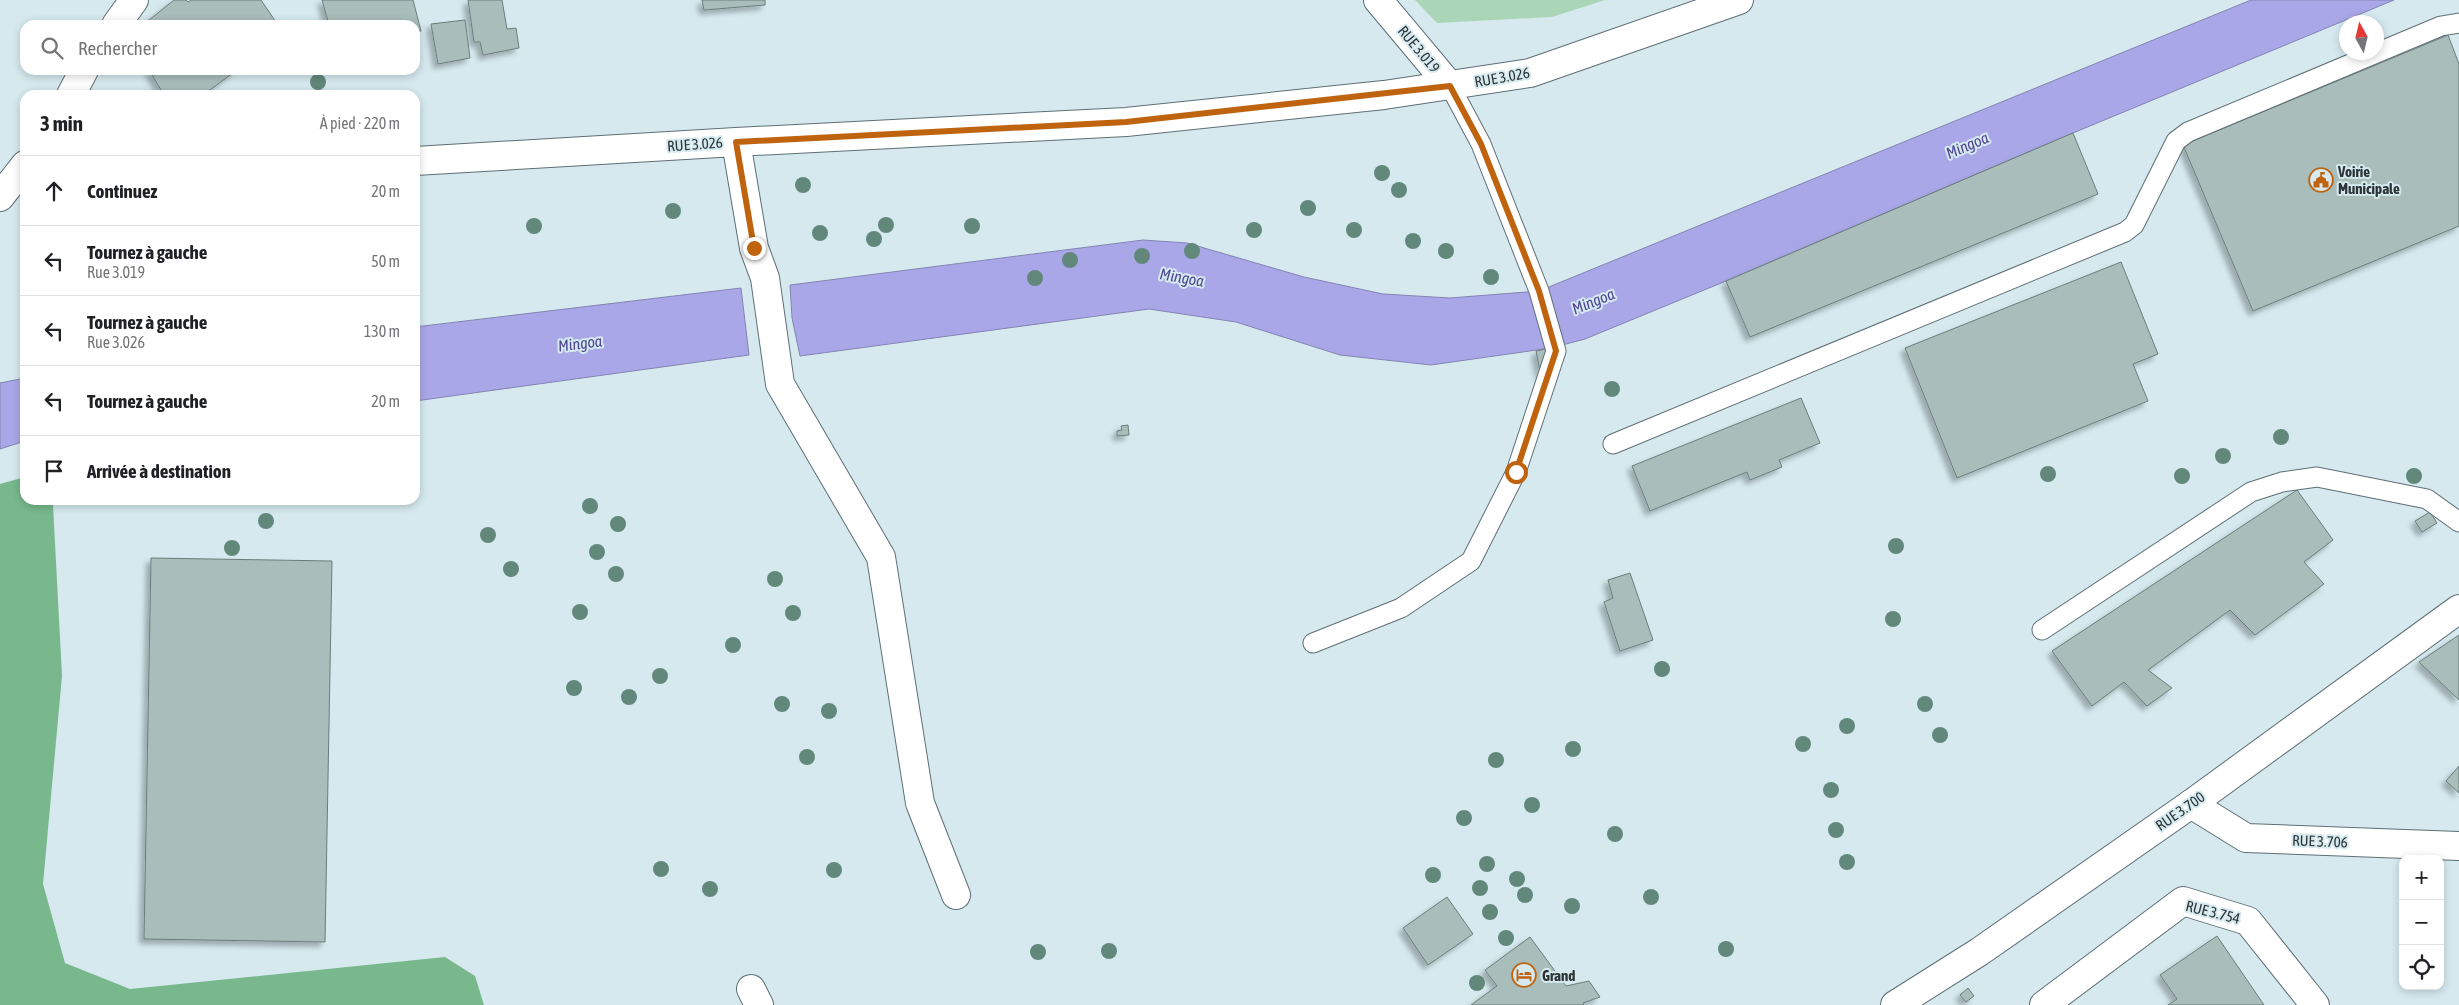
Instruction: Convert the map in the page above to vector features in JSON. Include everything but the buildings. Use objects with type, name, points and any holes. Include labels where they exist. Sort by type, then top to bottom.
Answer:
[{"type":"street","points":[[120,20],[134,0]]},
{"type":"street","name":"RUE 3.019","points":[[1378,0],[1450,86]]},
{"type":"street","name":"RUE 3.026","points":[[420,162],[736,142],[1126,122],[1450,86],[1530,73],[1740,0]]},
{"type":"street","points":[[74,90],[81,75]]},
{"type":"street","points":[[736,142],[754,248],[765,278],[780,384],[880,557],[920,803],[956,895]]},
{"type":"street","points":[[0,197],[20,171]]},
{"type":"street","points":[[0,204],[20,202]]},
{"type":"street","name":"RUE 3.700","points":[[1895,1005],[1979,952],[2190,804],[2459,609]]},
{"type":"street","name":"RUE 3.706","points":[[2190,804],[2246,838],[2459,846]]},
{"type":"street","name":"RUE 3.754","points":[[2044,1005],[2182,901],[2248,921],[2315,1005]]},
{"type":"lane","points":[[1613,444],[2125,232],[2134,225],[2176,141],[2188,132],[2441,26],[2459,23]]},
{"type":"lane","name":"RUE 3.019","points":[[1314,643],[1401,608],[1471,561],[1516,472],[1556,351],[1539,291],[1481,144],[1450,86]]},
{"type":"lane","points":[[2042,630],[2251,492],[2282,482],[2317,477],[2427,499],[2459,522]]},
{"type":"green space","points":[[1415,0],[1605,0],[1552,17],[1437,23]]},
{"type":"green space","points":[[20,478],[20,505],[53,505],[62,676],[43,884],[65,963],[130,989],[445,957],[475,976],[484,1005],[0,1005],[0,484]]},
{"type":"water","name":"Mingoa","points":[[2251,0],[2394,0],[2358,15],[2339,15],[2339,23],[2073,133],[1726,281],[1585,339],[1551,348],[1431,365],[1340,355],[1236,322],[1149,309],[800,356],[792,318],[790,285],[1143,240],[1187,243],[1304,277],[1383,294],[1450,298],[1539,291]]},
{"type":"water","name":"Mingoa","points":[[741,288],[749,355],[420,400],[420,326]]},
{"type":"water","points":[[20,379],[20,443],[0,449],[0,383]]},
{"type":"place","name":"Voirie Municipale","points":[[2321,180]]},
{"type":"place","name":"Grand","points":[[1524,975]]},
{"type":"route","points":[[754,248],[736,142],[1126,122],[1384,95],[1450,86],[1481,144],[1539,291],[1556,351],[1516,472]]}]
